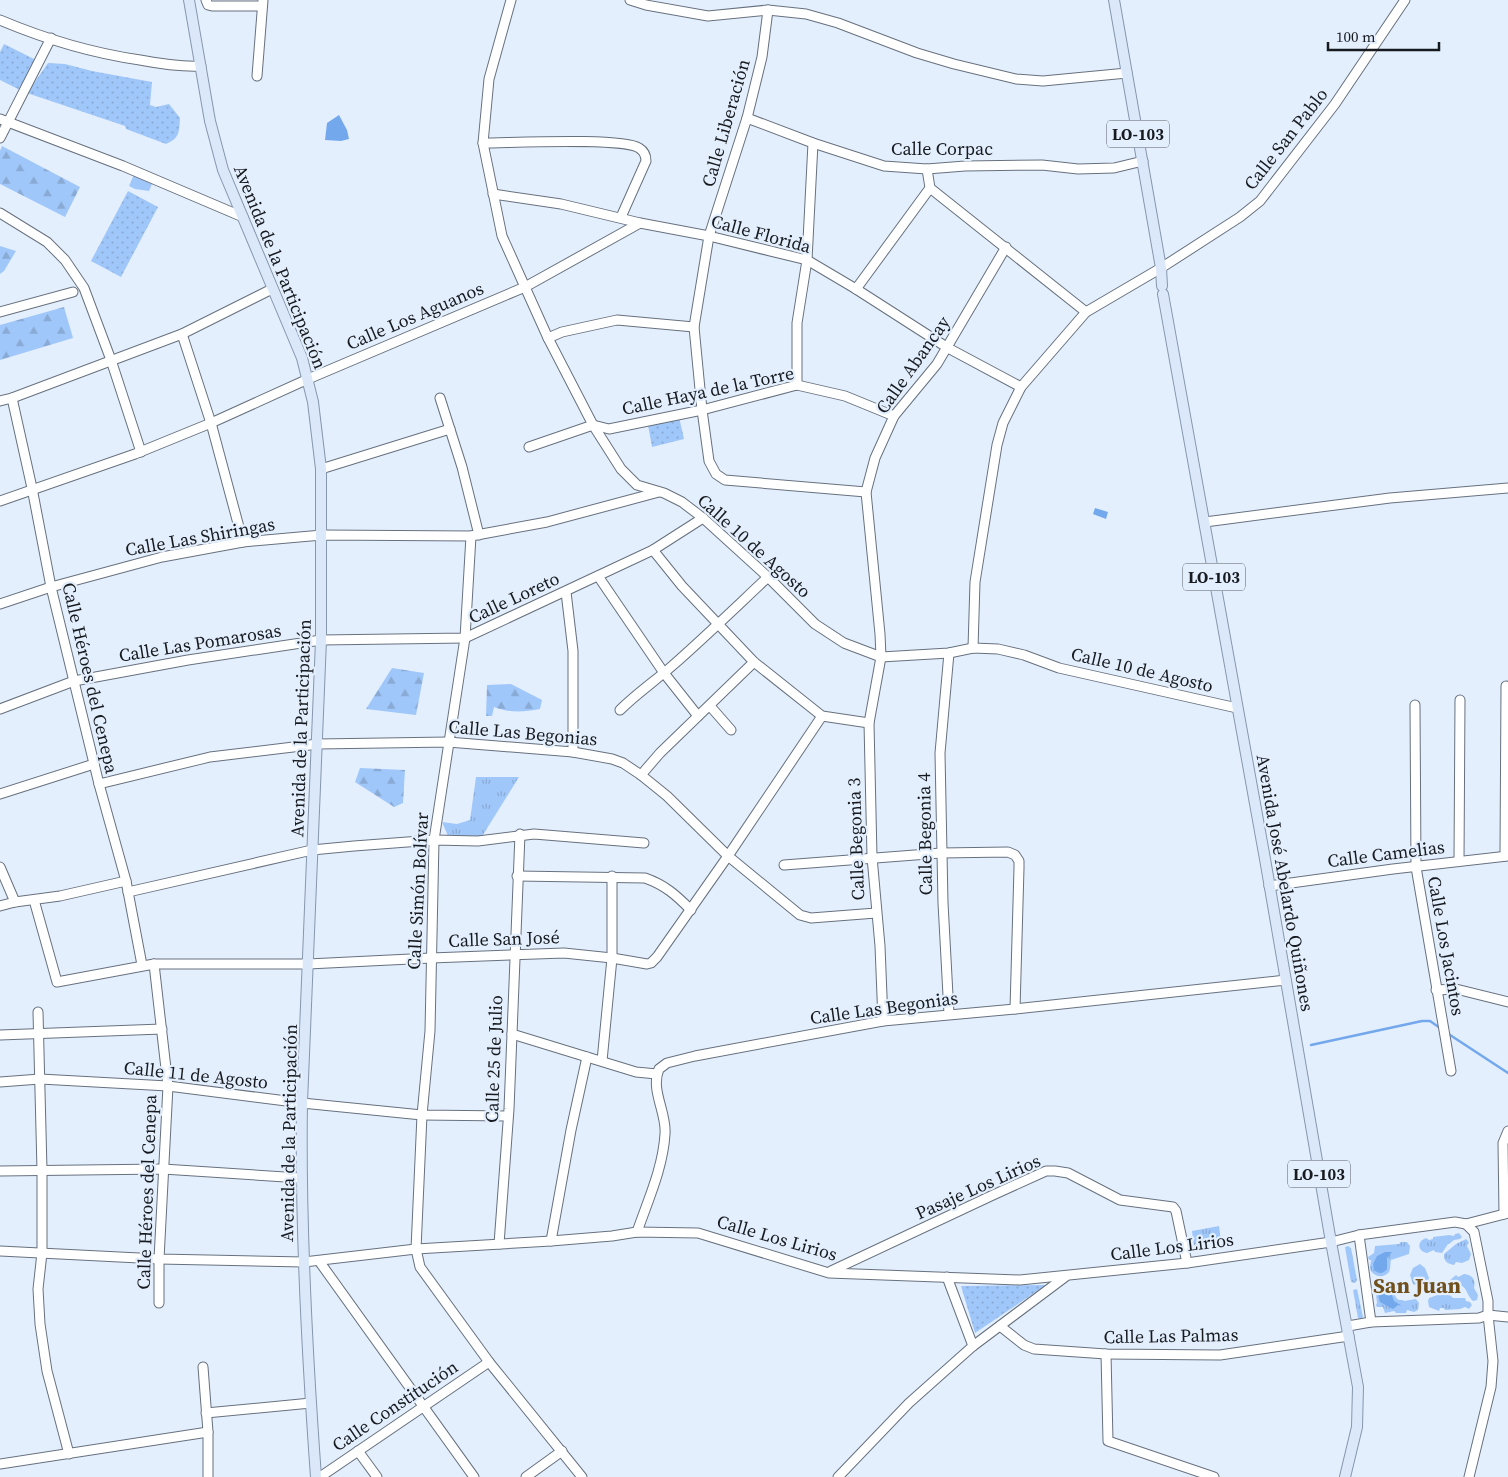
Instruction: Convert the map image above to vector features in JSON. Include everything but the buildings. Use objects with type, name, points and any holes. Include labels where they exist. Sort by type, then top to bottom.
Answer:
[{"type":"main road","name":"Avenida de la Participación","points":[[189,0],[210,121],[223,170],[302,358],[313,402],[321,469],[322,640],[302,1103],[301,1178],[316,1477]]},
{"type":"main road","name":"Avenida José Abelardo Quiñones","points":[[1114,0],[1143,161],[1163,290],[1358,1387],[1357,1427],[1345,1477]]},
{"type":"street","name":"Calle 10 de Agosto","points":[[511,0],[489,79],[484,143],[502,236],[548,338],[593,425],[621,469],[637,484],[682,502],[703,518],[768,577],[815,624],[844,643],[880,657],[949,653],[973,648],[998,650],[1015,653],[1059,668],[1237,708]]},
{"type":"street","points":[[630,0],[646,5],[708,16],[768,10],[806,14],[830,20],[917,53],[1016,79],[1043,81],[1127,73]]},
{"type":"street","name":"Calle San Pablo","points":[[973,648],[975,582],[997,445],[1003,423],[1021,386],[1086,312],[1161,268],[1240,217],[1260,201],[1335,104],[1405,0]]},
{"type":"street","points":[[207,2],[212,6],[262,3],[258,76]]},
{"type":"street","name":"Calle Liberación","points":[[768,10],[762,57],[747,118],[710,236],[694,327],[708,461],[712,469],[725,480],[866,492]]},
{"type":"street","points":[[0,20],[24,30],[101,54],[181,67],[201,66]]},
{"type":"street","points":[[0,138],[4,121],[51,38]]},
{"type":"street","name":"Calle Corpac","points":[[747,118],[812,144],[884,166],[927,169],[965,166],[1042,165],[1078,169],[1114,168],[1143,161]]},
{"type":"street","points":[[4,121],[123,166],[243,217]]},
{"type":"street","points":[[484,143],[612,142],[638,146],[646,155],[646,161],[621,217]]},
{"type":"street","points":[[797,385],[797,323],[807,260],[812,144]]},
{"type":"street","points":[[927,169],[930,188],[1086,312]]},
{"type":"street","points":[[856,289],[930,188]]},
{"type":"street","name":"Calle Florida","points":[[493,194],[562,204],[640,223],[710,236],[807,260],[948,348],[1021,386]]},
{"type":"street","points":[[0,213],[48,242],[65,260],[84,288],[111,360],[141,452]]},
{"type":"street","name":"Calle Los Aguanos","points":[[0,500],[141,452],[211,424],[308,379],[526,287],[640,223]]},
{"type":"street","name":"Calle Abancay","points":[[880,657],[880,634],[866,492],[875,458],[894,416],[948,348],[1006,247]]},
{"type":"street","points":[[0,401],[182,334],[272,289]]},
{"type":"street","points":[[0,312],[73,292]]},
{"type":"street","points":[[548,338],[562,332],[618,320],[694,327]]},
{"type":"street","points":[[182,334],[211,424],[243,542]]},
{"type":"street","name":"Calle Haya de la Torre","points":[[529,447],[593,425],[609,429],[702,410],[797,385],[844,396],[894,416]]},
{"type":"street","name":"Calle Héroes del Cenepa","points":[[12,398],[51,587],[99,784],[126,881],[142,965]]},
{"type":"street","name":"Calle Simón Bolívar","points":[[416,1249],[422,1115],[430,1031],[434,840],[465,638],[475,535],[462,467],[440,398]]},
{"type":"street","points":[[321,469],[450,429]]},
{"type":"street","points":[[1205,522],[1390,498],[1508,488]]},
{"type":"street","name":"Calle Las Shiringas","points":[[0,604],[51,587],[162,557],[243,542],[322,535],[475,535],[547,522],[659,492]]},
{"type":"street","name":"Calle Loreto","points":[[322,640],[465,638],[653,550],[703,518]]},
{"type":"street","points":[[653,550],[682,586],[754,662],[822,716],[869,723]]},
{"type":"street","points":[[598,576],[664,673],[698,716]]},
{"type":"street","points":[[620,710],[719,624],[768,577]]},
{"type":"street","points":[[566,592],[573,651],[573,752]]},
{"type":"street","name":"Calle Las Pomarosas","points":[[0,709],[74,681],[188,660],[322,640]]},
{"type":"street","name":"Calle Begonia 4","points":[[949,653],[940,753],[949,1014]]},
{"type":"street","name":"Calle Begonia 3","points":[[880,657],[869,723],[872,857],[880,946],[883,1021]]},
{"type":"street","points":[[641,775],[660,753],[754,662]]},
{"type":"street","points":[[1506,686],[1506,856]]},
{"type":"street","points":[[1459,862],[1460,700]]},
{"type":"street","name":"Calle Los Jacintos","points":[[1415,705],[1416,867],[1451,1071]]},
{"type":"street","points":[[710,706],[731,730]]},
{"type":"street","points":[[517,876],[645,878],[660,883],[678,896],[691,910],[822,716]]},
{"type":"street","name":"Calle Las Begonias","points":[[99,784],[210,757],[318,744],[448,742],[573,752],[612,759],[623,763],[641,775],[667,796],[728,856],[805,918],[876,913]]},
{"type":"street","points":[[0,794],[94,764]]},
{"type":"street","points":[[128,892],[312,850],[434,840],[478,841],[520,834],[644,842]]},
{"type":"street","name":"Calle 25 de Julio","points":[[499,1244],[508,1116],[520,834]]},
{"type":"street","points":[[784,866],[872,857],[942,853],[1008,852],[1015,854],[1019,868],[1015,1009]]},
{"type":"street","name":"Calle Camelias","points":[[1269,886],[1506,856]]},
{"type":"street","points":[[0,867],[15,902]]},
{"type":"street","points":[[602,1061],[612,958],[612,876]]},
{"type":"street","points":[[0,906],[126,881]]},
{"type":"street","name":"Calle San José","points":[[34,900],[57,982],[154,964],[308,964],[564,953],[612,958],[640,964],[651,963],[691,910]]},
{"type":"street","name":"Calle Héroes del Cenepa","points":[[154,964],[168,1086],[159,1259],[159,1303]]},
{"type":"street","name":"Calle Las Begonias","points":[[657,1074],[663,1065],[695,1056],[883,1021],[1286,980]]},
{"type":"street","points":[[1436,990],[1456,989],[1508,1002]]},
{"type":"street","points":[[38,1012],[42,1170],[42,1253],[38,1289],[40,1324],[47,1371],[69,1454]]},
{"type":"street","points":[[0,1035],[162,1029]]},
{"type":"street","points":[[512,1034],[636,1072],[657,1074],[656,1081],[665,1131],[664,1151],[655,1183],[637,1232]]},
{"type":"street","points":[[551,1241],[570,1130],[587,1057]]},
{"type":"street","name":"Calle 11 de Agosto","points":[[0,1082],[40,1079],[168,1086],[302,1103],[422,1115],[508,1116]]},
{"type":"street","points":[[1506,1213],[1503,1143],[1508,1131]]},
{"type":"street","points":[[0,1171],[163,1169],[301,1178]]},
{"type":"street","name":"Pasaje Los Lirios","points":[[829,1273],[993,1194],[1046,1171],[1068,1174],[1120,1200],[1173,1207],[1176,1211],[1188,1264]]},
{"type":"street","name":"Calle Los Lirios","points":[[0,1251],[159,1259],[304,1262],[416,1249],[551,1241],[637,1232],[698,1232],[829,1273],[1020,1280],[1188,1264],[1455,1222],[1466,1224],[1506,1213]]},
{"type":"street","points":[[1466,1224],[1474,1232],[1488,1301],[1493,1361],[1491,1387],[1469,1477]]},
{"type":"street","points":[[1359,1236],[1371,1322]]},
{"type":"street","points":[[416,1249],[420,1267],[490,1362],[582,1477]]},
{"type":"street","points":[[319,1261],[474,1477]]},
{"type":"street","points":[[947,1277],[973,1346]]},
{"type":"street","points":[[838,1477],[909,1403],[973,1346],[1066,1277]]},
{"type":"street","name":"Calle Las Palmas","points":[[1000,1326],[1024,1345],[1034,1350],[1106,1354],[1220,1355],[1348,1332],[1371,1322],[1479,1318],[1488,1315],[1508,1317]]},
{"type":"street","points":[[1106,1354],[1108,1441],[1214,1477]]},
{"type":"street","name":"Calle Constitución","points":[[320,1477],[490,1362]]},
{"type":"street","points":[[203,1367],[208,1432],[208,1477]]},
{"type":"street","points":[[206,1413],[311,1403]]},
{"type":"street","points":[[0,1464],[208,1432]]},
{"type":"street","points":[[358,1451],[377,1477]]},
{"type":"street","points":[[526,1477],[562,1451]]},
{"type":"green space","points":[[4,44],[36,60],[20,90],[0,80],[0,52]]},
{"type":"green space","points":[[48,63],[65,64],[152,82],[150,105],[156,107],[169,104],[180,118],[179,131],[176,137],[166,144],[126,129],[125,126],[27,93]]},
{"type":"green space","points":[[2,146],[80,187],[65,217],[0,184],[0,151]]},
{"type":"green space","points":[[135,172],[154,179],[149,191],[129,186]]},
{"type":"green space","points":[[128,191],[158,207],[121,277],[91,261]]},
{"type":"green space","points":[[0,246],[16,251],[4,271],[0,274]]},
{"type":"green space","points":[[64,307],[73,338],[0,360],[0,325]]},
{"type":"green space","points":[[679,417],[684,439],[652,447],[648,425]]},
{"type":"green space","points":[[392,668],[424,673],[416,715],[366,709]]},
{"type":"green space","points":[[511,684],[542,700],[540,709],[517,711],[494,707],[492,716],[486,716],[487,685]]},
{"type":"green space","points":[[360,768],[405,770],[403,803],[394,807],[355,782]]},
{"type":"green space","points":[[476,777],[519,777],[481,838],[448,836],[442,822],[457,824],[470,820]]},
{"type":"green space","points":[[1219,1226],[1221,1241],[1194,1247],[1192,1231]]},
{"type":"green space","points":[[1459,1233],[1462,1237],[1448,1244],[1442,1253],[1435,1252],[1434,1250],[1427,1253],[1421,1250],[1419,1246],[1421,1241],[1426,1238],[1429,1240],[1433,1239],[1433,1237],[1454,1236]]},
{"type":"green space","points":[[1466,1239],[1469,1242],[1467,1246],[1471,1254],[1469,1260],[1462,1263],[1456,1262],[1454,1265],[1446,1262],[1444,1254],[1456,1244]]},
{"type":"green space","points":[[1407,1242],[1410,1246],[1409,1254],[1391,1260],[1390,1270],[1384,1276],[1375,1275],[1371,1270],[1371,1260],[1368,1257],[1374,1253],[1375,1246],[1399,1244]]},
{"type":"green space","points":[[1345,1247],[1351,1248],[1357,1280],[1355,1283],[1351,1282]]},
{"type":"green space","points":[[1420,1264],[1425,1268],[1429,1278],[1426,1285],[1419,1287],[1413,1284],[1410,1275],[1413,1268]]},
{"type":"green space","points":[[1464,1274],[1470,1275],[1473,1278],[1474,1288],[1478,1295],[1477,1300],[1473,1301],[1462,1286],[1455,1288],[1453,1292],[1448,1291],[1450,1280],[1456,1275],[1458,1277]]},
{"type":"green space","points":[[1046,1285],[975,1333],[961,1286]]},
{"type":"green space","points":[[1383,1287],[1391,1289],[1399,1300],[1416,1299],[1419,1303],[1418,1310],[1414,1312],[1407,1310],[1406,1313],[1396,1313],[1394,1311],[1385,1313],[1383,1307],[1377,1307],[1376,1305],[1376,1294]]},
{"type":"green space","points":[[1357,1289],[1363,1317],[1361,1319],[1358,1318],[1353,1290]]},
{"type":"green space","points":[[1448,1293],[1453,1298],[1465,1298],[1472,1305],[1469,1309],[1465,1307],[1445,1310],[1440,1308],[1439,1311],[1429,1307],[1429,1298]]},
{"type":"shaded area","points":[[339,115],[347,130],[349,139],[341,141],[325,140],[327,123]]},
{"type":"shaded area","points":[[1095,508],[1108,512],[1106,519],[1093,514]]},
{"type":"shaded area","points":[[1385,1252],[1392,1252],[1387,1258],[1387,1269],[1381,1273],[1374,1270],[1373,1264],[1377,1256]]},
{"type":"shaded area","points":[[1384,1289],[1390,1290],[1394,1301],[1402,1306],[1398,1305],[1393,1309],[1380,1302],[1378,1295]]},
{"type":"waterway","points":[[1311,1045],[1422,1021],[1430,1021],[1440,1028]]},
{"type":"waterway","points":[[1447,1033],[1508,1073]]},
{"type":"district","name":"San Juan","points":[[1417,1285]]}]
